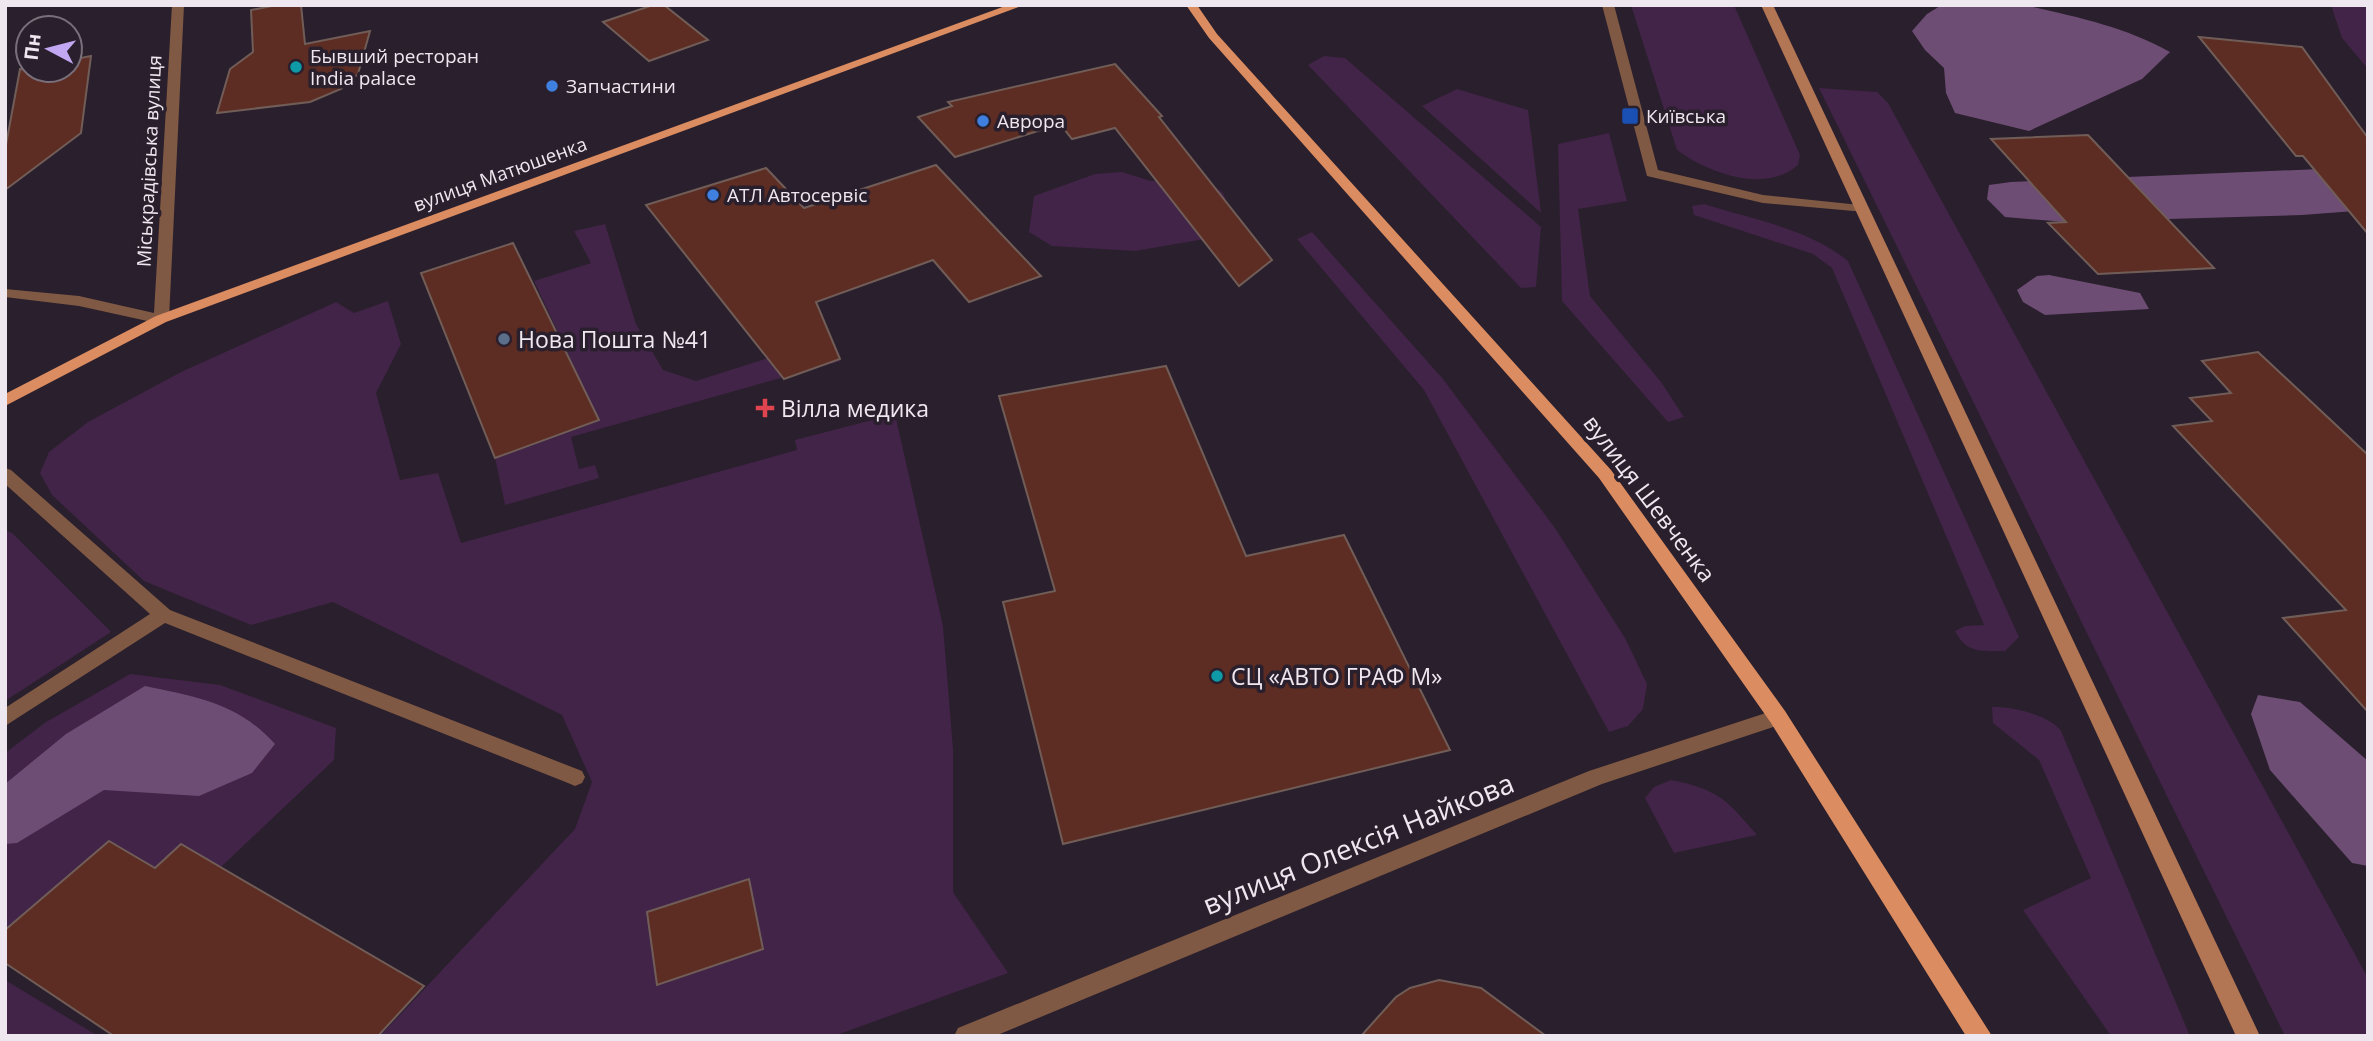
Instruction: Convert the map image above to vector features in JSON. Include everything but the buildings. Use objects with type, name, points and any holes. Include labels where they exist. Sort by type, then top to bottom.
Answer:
[{"type":"main road","name":"вулиця Матюшенка","points":[[5,401],[89,354],[161,319],[1019,5]]},
{"type":"main road","name":"вулиця Шевченка","points":[[1191,5],[1213,36],[1605,474],[1778,717],[1980,1036]]},
{"type":"main road","points":[[1767,5],[1860,209],[2087,682],[2248,1036]]},
{"type":"street","name":"Міськрадівська вулиця","points":[[161,319],[178,5]]},
{"type":"street","points":[[1608,5],[1652,173],[1763,199],[1860,209]]},
{"type":"street","points":[[5,293],[79,301],[161,319]]},
{"type":"street","points":[[5,474],[163,615],[575,777]]},
{"type":"street","points":[[5,718],[163,615]]},
{"type":"street","name":"вулиця Олексія Найкова","points":[[966,1036],[1596,777],[1778,717]]},
{"type":"shaded area","points":[[1631,5],[1734,5],[1800,155],[1798,165],[1785,174],[1753,179],[1720,173],[1677,150]]},
{"type":"shaded area","points":[[2024,5],[2117,29],[2170,52],[2142,79],[2029,131],[1955,113],[1946,93],[1944,68],[1925,50],[1912,31],[1927,14],[1940,6]]},
{"type":"shaded area","points":[[2331,5],[2368,5],[2368,69],[2342,38]]},
{"type":"shaded area","points":[[1324,56],[1345,58],[1541,227],[1536,287],[1521,288],[1308,65]]},
{"type":"shaded area","points":[[1819,88],[1877,92],[1888,103],[2368,978],[2368,1036],[2285,1036]]},
{"type":"shaded area","points":[[1457,89],[1528,110],[1541,213],[1422,106]]},
{"type":"shaded area","points":[[1609,133],[1627,201],[1578,209],[1590,296],[1661,382],[1684,417],[1668,422],[1562,301],[1558,144]]},
{"type":"shaded area","points":[[2368,167],[2368,210],[2302,215],[2066,222],[2005,217],[1987,199],[1989,185],[2011,182]]},
{"type":"shaded area","points":[[1122,172],[1151,181],[1206,180],[1223,193],[1240,233],[1135,251],[1052,246],[1029,232],[1034,196],[1095,174]]},
{"type":"shaded area","points":[[1704,204],[1798,233],[1833,250],[1848,261],[2019,637],[2005,651],[1976,650],[1965,644],[1955,631],[1965,626],[1984,625],[1832,268],[1813,254],[1694,215],[1692,206]]},
{"type":"shaded area","points":[[605,224],[636,324],[663,370],[696,381],[821,341],[841,361],[571,437],[579,469],[595,465],[599,478],[505,505],[495,458],[599,420],[534,281],[591,263],[574,231]]},
{"type":"shaded area","points":[[1312,232],[1443,379],[1555,528],[1625,638],[1647,684],[1643,709],[1628,726],[1609,732],[1424,390],[1297,239]]},
{"type":"shaded area","points":[[2049,275],[2140,293],[2149,309],[2045,315],[2023,302],[2017,290],[2037,276]]},
{"type":"shaded area","points":[[388,301],[401,344],[376,393],[400,480],[438,473],[461,543],[797,450],[795,440],[895,414],[943,626],[953,749],[953,892],[1008,973],[834,1036],[380,1036],[575,829],[592,782],[562,715],[333,602],[251,625],[144,581],[52,495],[40,473],[49,452],[88,422],[181,372],[336,302],[354,313]]},
{"type":"shaded area","points":[[5,530],[12,533],[111,632],[5,701]]},
{"type":"shaded area","points":[[130,674],[220,685],[336,728],[334,760],[221,867],[181,844],[155,868],[109,841],[5,930],[5,753],[46,722]]},
{"type":"shaded area","points":[[145,686],[216,704],[246,719],[275,744],[252,773],[199,796],[104,790],[17,843],[5,844],[5,784],[66,734]]},
{"type":"shaded area","points":[[2258,695],[2300,702],[2368,761],[2368,866],[2352,863],[2270,770],[2251,714]]},
{"type":"shaded area","points":[[1992,707],[2009,708],[2039,716],[2056,725],[2061,731],[2190,1036],[2111,1036],[2023,910],[2091,878],[2039,760],[1993,723]]},
{"type":"shaded area","points":[[1671,780],[1711,792],[1738,813],[1757,835],[1674,853],[1645,798],[1654,787]]},
{"type":"shaded area","points":[[5,980],[98,1036],[5,1036]]},
{"type":"place","name":"Бывший ресторан India palace","points":[[296,67]]},
{"type":"place","name":"Запчастини","points":[[552,86]]},
{"type":"place","name":"Київська","points":[[1630,116]]},
{"type":"place","name":"Аврора","points":[[983,121]]},
{"type":"place","name":"АТЛ Автосервіс","points":[[713,195]]},
{"type":"place","name":"Нова Пошта №41","points":[[504,339]]},
{"type":"place","name":"Вілла медика","points":[[765,408]]},
{"type":"place","name":"СЦ «АВТО ГРАФ М»","points":[[1217,676]]}]
